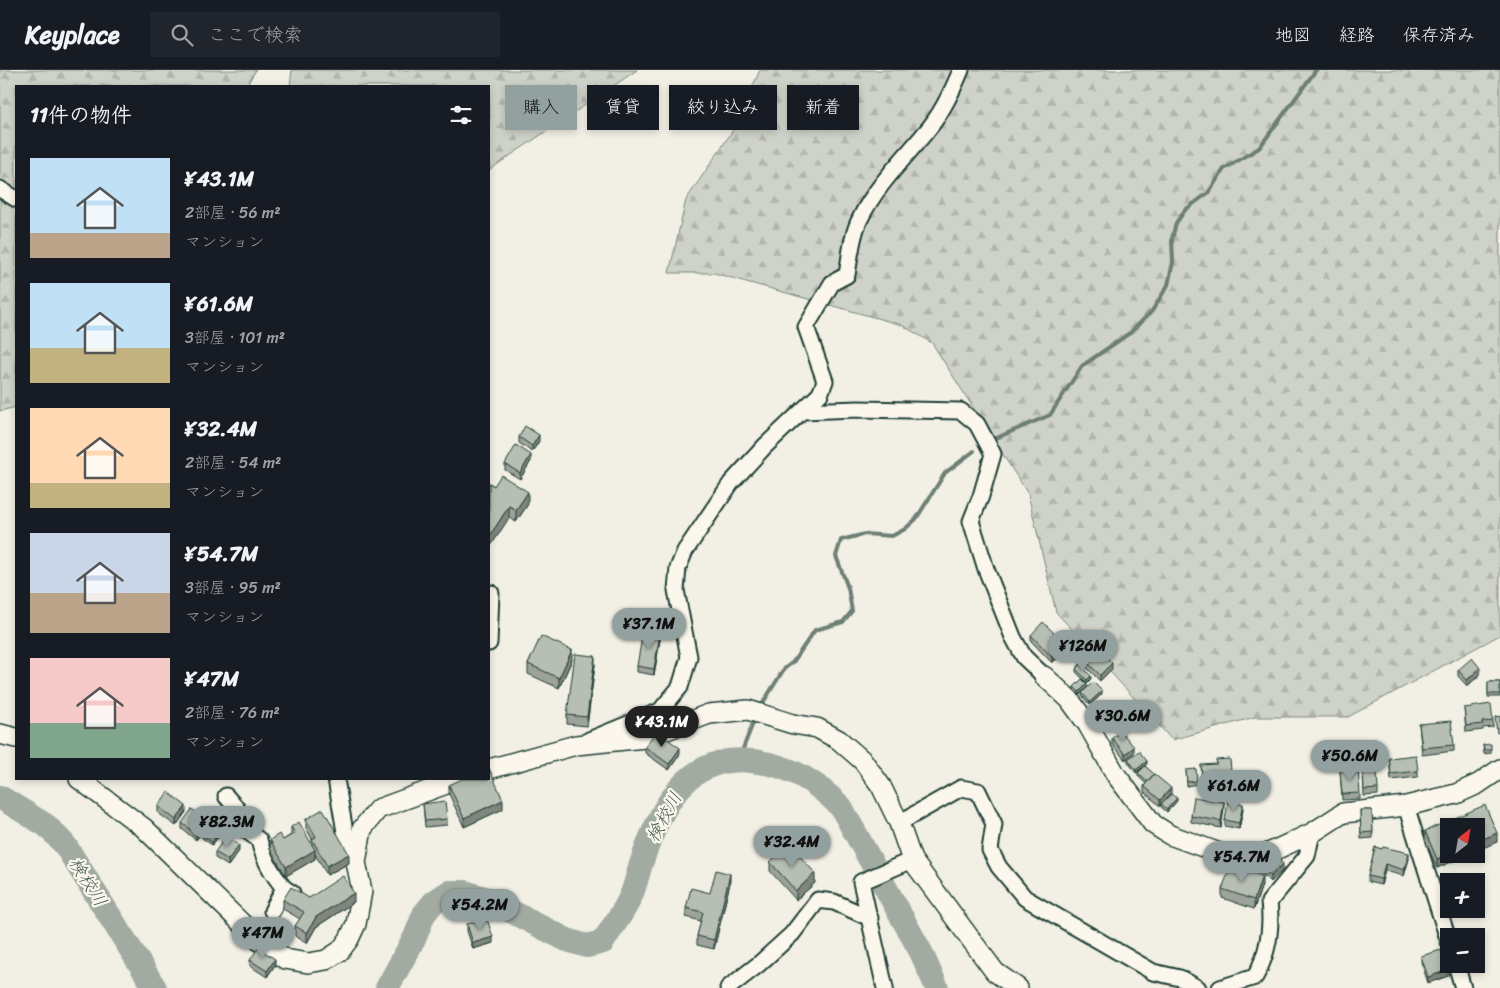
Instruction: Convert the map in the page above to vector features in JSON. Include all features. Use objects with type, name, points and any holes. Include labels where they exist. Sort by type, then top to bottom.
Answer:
[{"type":"street","points":[[490,769],[576,745],[660,711],[680,687],[689,657],[676,590],[678,568],[685,551],[730,482],[764,446],[820,394],[826,381],[806,327],[832,283],[846,275],[859,220],[872,197],[897,164],[927,132],[953,90],[961,70]]},
{"type":"street","points":[[0,189],[15,198]]},
{"type":"street","points":[[802,411],[858,409],[961,411],[977,424],[992,454],[981,496],[971,521],[986,568],[1012,637],[1024,657],[1074,706],[1088,725],[1116,775],[1153,824],[1170,835],[1247,863],[1312,833],[1343,813],[1406,806],[1456,794],[1478,784],[1500,769]]},
{"type":"street","points":[[490,626],[492,593]]},
{"type":"street","points":[[576,745],[645,738],[709,714],[748,710],[793,724],[817,728],[839,740],[863,761],[881,786],[899,823],[904,863],[995,972],[1018,988]]},
{"type":"street","points":[[0,734],[15,738]]},
{"type":"street","points":[[80,780],[144,828],[265,946],[285,959],[308,963],[326,960],[340,951],[349,939],[356,924],[362,891],[357,864],[345,832],[336,780]]},
{"type":"street","points":[[343,878],[357,864],[362,829],[378,809],[457,780]]},
{"type":"street","points":[[899,823],[961,788],[978,791],[994,824],[990,850],[999,867],[1025,898],[1153,972],[1180,978],[1198,988]]},
{"type":"street","points":[[226,796],[237,809],[243,828],[259,840],[261,851],[274,877],[284,888],[308,899]]},
{"type":"street","points":[[1406,806],[1445,928]]},
{"type":"street","points":[[1220,988],[1255,977],[1264,960],[1271,920],[1269,902],[1307,856],[1312,833]]},
{"type":"street","points":[[885,988],[861,882],[904,863]]},
{"type":"street","points":[[272,911],[284,888]]},
{"type":"street","points":[[728,988],[759,964],[792,934],[818,900],[834,902],[870,918]]},
{"type":"street","points":[[1459,973],[1464,988]]},
{"type":"green space","points":[[0,70],[256,70],[247,85],[15,85],[15,407],[0,411]]},
{"type":"green space","points":[[292,70],[637,70],[615,85],[587,85],[587,104],[577,111],[577,85],[505,85],[505,130],[548,130],[490,169],[490,85],[290,85]]},
{"type":"green space","points":[[760,70],[1500,70],[1500,635],[1348,717],[1255,717],[1172,740],[1056,612],[1028,494],[932,343],[902,325],[714,273],[669,273],[686,200],[733,130],[777,130],[777,85],[753,85]]},
{"type":"building","points":[[525,426],[539,435],[532,446],[519,437]]},
{"type":"building","points":[[516,445],[531,455],[520,473],[505,464]]},
{"type":"building","points":[[501,475],[528,492],[516,510],[509,506],[490,535],[490,484],[494,486]]},
{"type":"building","points":[[1043,622],[1065,644],[1052,657],[1031,635]]},
{"type":"building","points":[[643,631],[660,634],[654,669],[637,666]]},
{"type":"building","points":[[541,636],[572,650],[559,678],[528,664]]},
{"type":"building","points":[[1096,647],[1112,663],[1100,675],[1084,659]]},
{"type":"building","points":[[575,654],[595,656],[587,717],[567,715]]},
{"type":"building","points":[[1472,658],[1480,668],[1467,680],[1458,670]]},
{"type":"building","points":[[1080,664],[1091,676],[1087,680],[1076,669]]},
{"type":"building","points":[[1082,679],[1087,684],[1079,692],[1074,687]]},
{"type":"building","points":[[1093,682],[1102,691],[1090,702],[1082,693]]},
{"type":"building","points":[[1488,682],[1500,682],[1500,694],[1488,694]]},
{"type":"building","points":[[1491,704],[1493,721],[1466,726],[1464,708]]},
{"type":"building","points":[[1500,716],[1500,732],[1497,733],[1495,717]]},
{"type":"building","points":[[1451,721],[1454,745],[1422,748],[1419,724]]},
{"type":"building","points":[[656,731],[680,748],[669,764],[645,747]]},
{"type":"building","points":[[1121,731],[1134,747],[1125,754],[1112,738]]},
{"type":"building","points":[[1491,744],[1491,750],[1484,750],[1483,745]]},
{"type":"building","points":[[1139,751],[1147,761],[1136,770],[1128,759]]},
{"type":"building","points":[[1416,755],[1418,771],[1391,774],[1389,758]]},
{"type":"building","points":[[1230,759],[1232,782],[1203,785],[1201,765],[1217,764],[1216,760]]},
{"type":"building","points":[[1145,766],[1154,774],[1147,782],[1138,773]]},
{"type":"building","points":[[1196,769],[1197,781],[1187,782],[1186,770]]},
{"type":"building","points":[[1358,769],[1360,793],[1342,794],[1340,770]]},
{"type":"building","points":[[490,770],[503,800],[464,818],[449,785],[460,780],[490,780]]},
{"type":"building","points":[[1377,771],[1378,789],[1364,790],[1363,772]]},
{"type":"building","points":[[1154,774],[1171,788],[1160,800],[1144,786]]},
{"type":"building","points":[[1245,774],[1247,787],[1236,788],[1234,775]]},
{"type":"building","points":[[168,792],[186,806],[176,820],[158,806]]},
{"type":"building","points":[[1171,794],[1177,798],[1167,809],[1161,804]]},
{"type":"building","points":[[1194,797],[1224,802],[1221,821],[1191,816]]},
{"type":"building","points":[[445,801],[447,819],[425,821],[423,804]]},
{"type":"building","points":[[1228,801],[1243,804],[1239,823],[1225,820]]},
{"type":"building","points":[[1485,805],[1497,833],[1485,838],[1485,818],[1455,818]]},
{"type":"building","points":[[192,809],[206,820],[196,834],[182,823]]},
{"type":"building","points":[[323,809],[349,854],[327,866],[312,839],[316,837],[306,819]]},
{"type":"building","points":[[1360,810],[1372,810],[1373,832],[1361,833]]},
{"type":"building","points":[[299,822],[315,850],[286,867],[270,840],[279,834],[283,840],[295,833],[291,827]]},
{"type":"building","points":[[210,824],[220,832],[212,842],[202,835]]},
{"type":"building","points":[[1440,824],[1440,858],[1437,859],[1425,831]]},
{"type":"building","points":[[226,836],[239,845],[228,860],[215,852]]},
{"type":"building","points":[[789,844],[815,873],[796,891],[770,862]]},
{"type":"building","points":[[1375,847],[1409,853],[1404,870],[1385,864],[1381,879],[1368,876]]},
{"type":"building","points":[[1270,852],[1283,864],[1271,876],[1258,864]]},
{"type":"building","points":[[1231,865],[1262,876],[1254,900],[1222,889]]},
{"type":"building","points":[[716,870],[730,874],[714,940],[697,936],[703,912],[686,908],[691,888],[710,893]]},
{"type":"building","points":[[343,876],[354,893],[316,917],[307,933],[295,926],[304,912],[283,900],[291,887],[309,898]]},
{"type":"building","points":[[487,919],[493,937],[473,943],[467,924]]},
{"type":"building","points":[[258,948],[275,959],[267,971],[250,960]]},
{"type":"building","points":[[1440,950],[1440,973],[1428,977],[1421,956]]},
{"type":"waterway","points":[[994,439],[1050,415],[1082,366],[1131,332],[1152,311],[1168,285],[1173,262],[1172,239],[1176,223],[1185,210],[1208,193],[1224,169],[1259,148],[1316,70]]},
{"type":"waterway","points":[[761,706],[784,669],[793,662],[815,630],[843,622],[852,611],[848,588],[836,556],[841,540],[865,534],[892,536],[905,529],[916,519],[945,473],[974,451]]},
{"type":"waterway","points":[[742,759],[742,751],[755,718]]},
{"type":"waterway","name":"検校川","points":[[387,988],[415,937],[424,914],[434,902],[449,892],[465,892],[487,899],[567,940],[587,946],[603,942],[631,896],[648,844],[667,806],[679,789],[693,776],[709,766],[729,761],[766,763],[790,770],[821,789],[841,807],[921,952],[937,988]]},
{"type":"waterway","name":"検校川","points":[[0,797],[47,826],[65,845],[155,988]]},
{"type":"waterway","name":"検校川","points":[[932,988],[933,983]]}]
